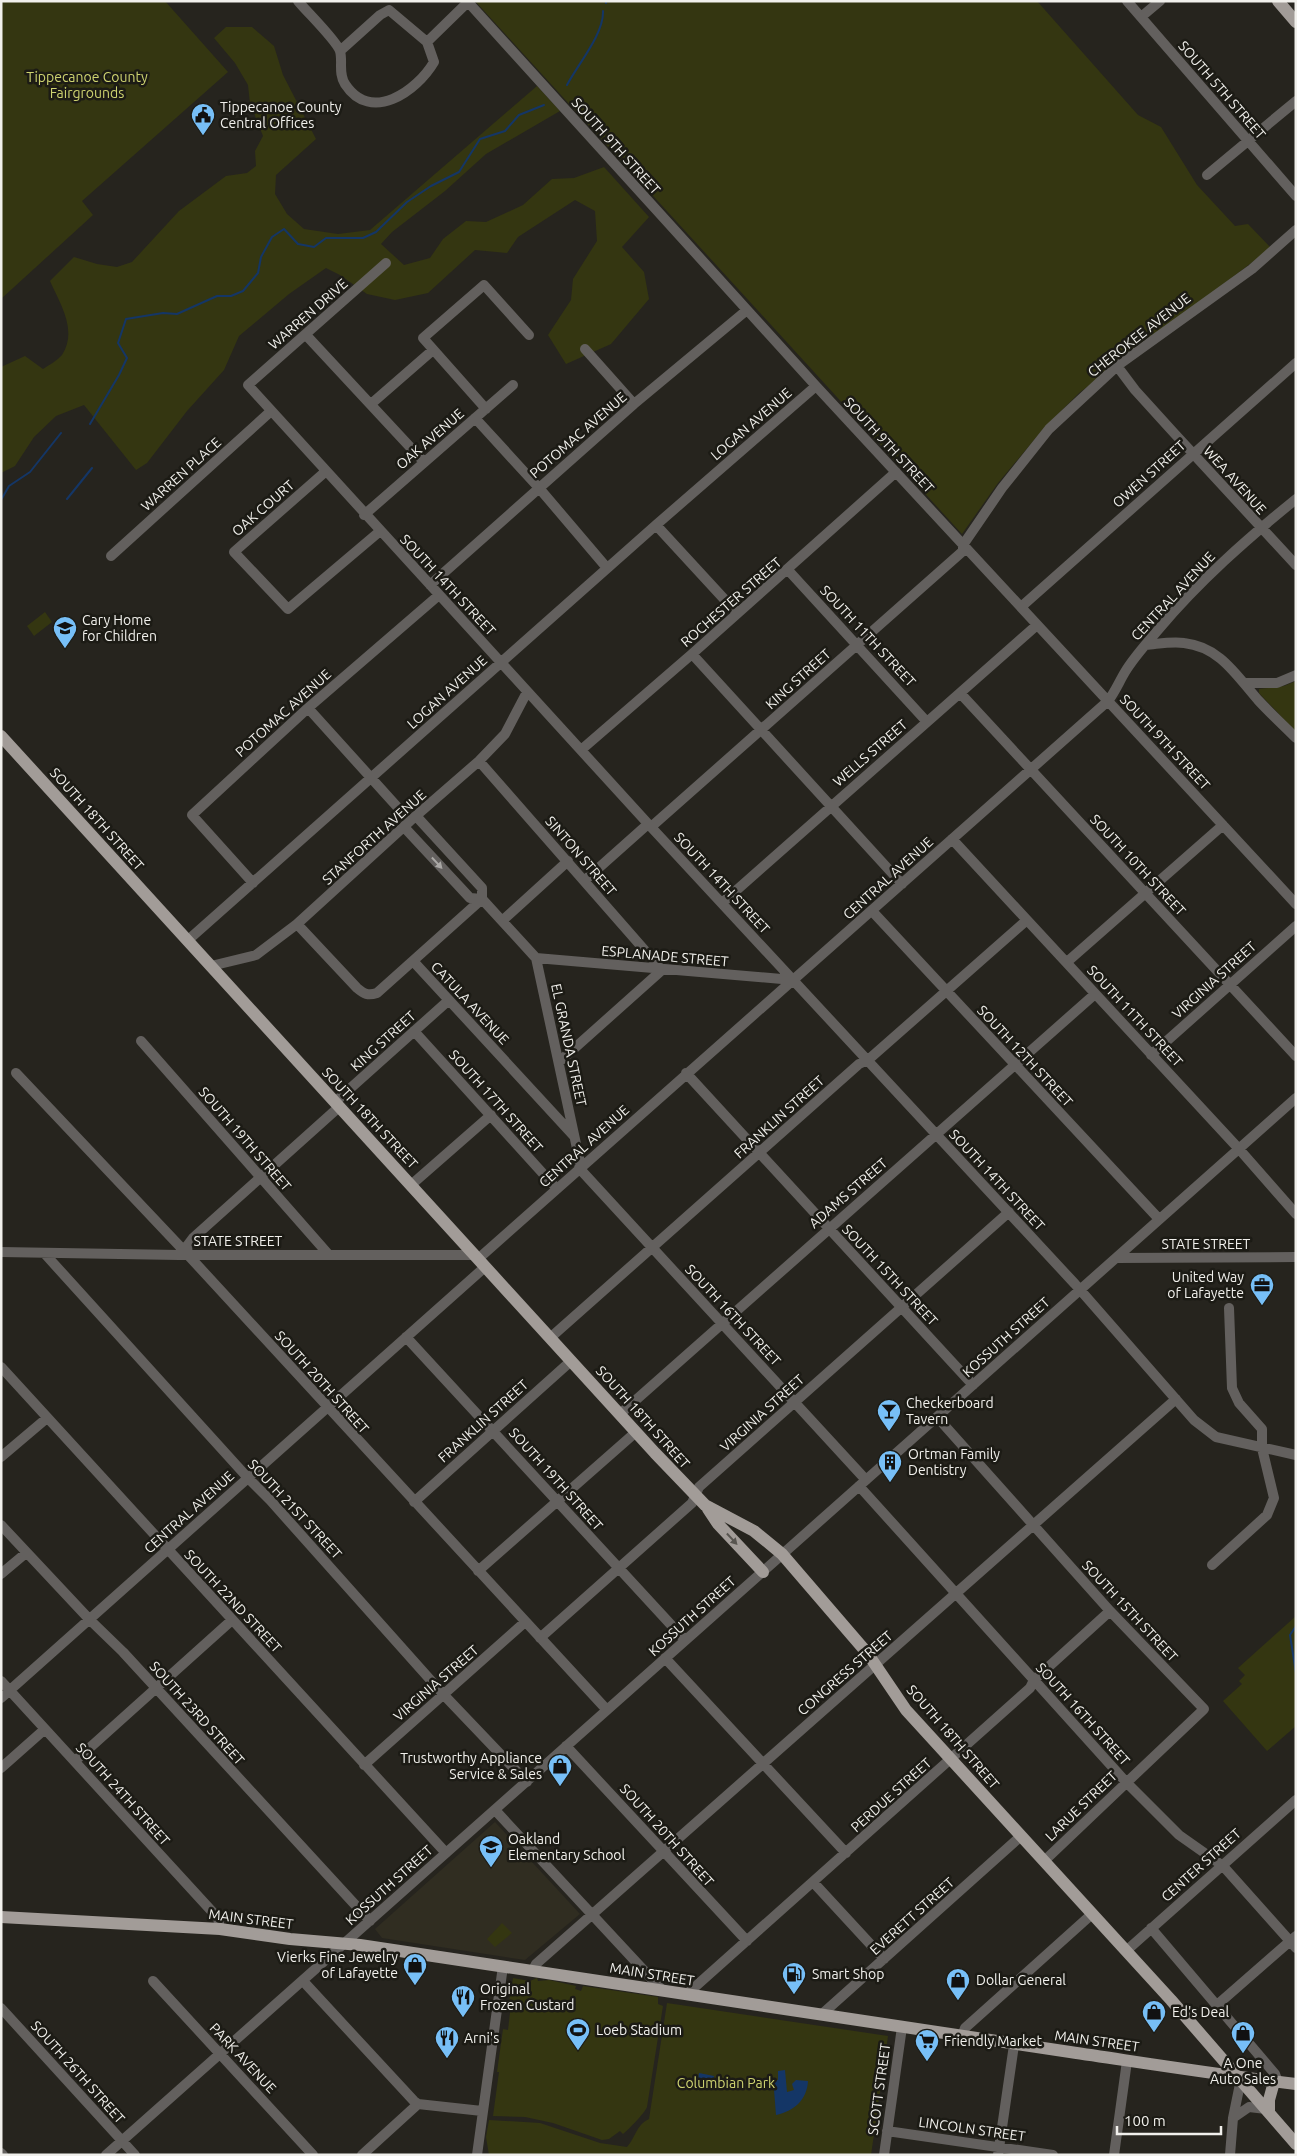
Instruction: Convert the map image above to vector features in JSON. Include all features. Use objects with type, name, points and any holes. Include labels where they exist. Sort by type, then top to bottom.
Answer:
[{"type":"main road","points":[[1278,1],[1296,22]]},
{"type":"main road","name":"SOUTH 18TH STREET","points":[[1,736],[694,1494],[705,1504],[754,1532],[782,1554],[860,1644],[906,1710],[1213,2047],[1296,2144]]},
{"type":"main road","points":[[705,1504],[718,1524],[762,1572]]},
{"type":"main road","name":"MAIN STREET","points":[[1,1917],[220,1928],[290,1939],[343,1944],[534,1970],[1014,2045],[1203,2071],[1240,2078],[1295,2083]]},
{"type":"main road","points":[[1203,2071],[1214,2060],[1213,2047]]},
{"type":"main road","points":[[1268,2111],[1269,2100],[1276,2082]]},
{"type":"street","points":[[298,1],[340,51],[342,77],[346,86],[362,100],[372,103],[385,103],[394,100],[430,69],[434,62],[427,42],[388,10],[340,51]]},
{"type":"street","name":"SOUTH 5TH STREET","points":[[1127,1],[1296,196]]},
{"type":"street","points":[[1141,18],[1160,1]]},
{"type":"street","points":[[427,42],[467,2]]},
{"type":"street","name":"SOUTH 9TH STREET","points":[[467,2],[896,472],[963,548],[1021,607],[1296,904]]},
{"type":"street","points":[[1207,175],[1247,140],[1296,102]]},
{"type":"street","name":"CHEROKEE AVENUE","points":[[963,548],[1002,488],[1049,429],[1117,366],[1252,269],[1296,230]]},
{"type":"street","name":"WARREN DRIVE","points":[[248,385],[386,264]]},
{"type":"street","points":[[486,409],[423,338],[484,285],[529,335]]},
{"type":"street","name":"POTOMAC AVENUE","points":[[430,585],[634,404],[747,310]]},
{"type":"street","points":[[306,334],[424,462]]},
{"type":"street","points":[[585,349],[634,404]]},
{"type":"street","points":[[371,404],[434,350]]},
{"type":"street","name":"OWEN STREET","points":[[1021,607],[1296,362]]},
{"type":"street","name":"WEA AVENUE","points":[[1117,366],[1135,390],[1296,566]]},
{"type":"street","name":"SOUTH 14TH STREET","points":[[248,385],[270,412],[379,532],[1009,1212],[1194,1420],[1216,1437],[1296,1455]]},
{"type":"street","name":"OAK AVENUE","points":[[364,515],[513,385]]},
{"type":"street","name":"LOGAN AVENUE","points":[[187,941],[607,568],[816,386]]},
{"type":"street","name":"WARREN PLACE","points":[[111,556],[270,412]]},
{"type":"street","points":[[476,418],[607,568]]},
{"type":"street","name":"OAK COURT","points":[[325,472],[234,552],[288,609],[379,532]]},
{"type":"street","name":"ROCHESTER STREET","points":[[581,750],[788,570],[896,472]]},
{"type":"street","name":"CENTRAL AVENUE","points":[[1,1698],[406,1337],[479,1260],[580,1167],[1108,701],[1115,693],[1126,670],[1146,645],[1217,567],[1296,499]]},
{"type":"street","points":[[656,525],[737,613]]},
{"type":"street","name":"KING STREET","points":[[584,881],[760,731],[963,548]]},
{"type":"street","name":"SOUTH 11TH STREET","points":[[788,570],[858,644],[927,722]]},
{"type":"street","name":"POTOMAC AVENUE","points":[[252,883],[192,815],[308,708],[439,595]]},
{"type":"street","name":"WELLS STREET","points":[[722,903],[1037,625]]},
{"type":"street","points":[[1146,645],[1183,643],[1202,647],[1216,654],[1246,683],[1257,699],[1296,738]]},
{"type":"street","points":[[692,654],[760,731],[902,884]]},
{"type":"street","points":[[1246,683],[1277,683],[1296,675]]},
{"type":"street","name":"STANFORTH AVENUE","points":[[211,966],[256,955],[297,924],[479,761],[505,734],[527,692]]},
{"type":"street","name":"SOUTH 10TH STREET","points":[[960,693],[1296,1056]]},
{"type":"street","points":[[308,708],[410,822],[470,898],[482,899]]},
{"type":"street","name":"SINTON STREET","points":[[479,761],[662,970]]},
{"type":"street","points":[[410,822],[482,888],[482,899],[536,958]]},
{"type":"street","points":[[1067,962],[1223,825]]},
{"type":"street","name":"SOUTH 11TH STREET","points":[[952,840],[1067,962],[1239,1149],[1296,1214]]},
{"type":"street","points":[[502,922],[568,861]]},
{"type":"street","points":[[413,961],[482,899]]},
{"type":"street","name":"SOUTH 12TH STREET","points":[[872,911],[1159,1220]]},
{"type":"street","name":"FRANKLIN STREET","points":[[550,1338],[859,1064],[868,1060],[1027,920]]},
{"type":"street","name":"CATULA AVENUE","points":[[297,924],[363,993],[370,995],[377,993],[413,961],[574,1136]]},
{"type":"street","name":"VIRGINIA STREET","points":[[1151,1055],[1296,926]]},
{"type":"street","name":"ESPLANADE STREET","points":[[536,958],[793,980]]},
{"type":"street","name":"EL GRANDA STREET","points":[[536,958],[580,1167]]},
{"type":"street","points":[[559,1062],[662,970]]},
{"type":"street","name":"ADAMS STREET","points":[[620,1414],[1095,994]]},
{"type":"street","name":"KING STREET","points":[[188,1255],[187,1246],[192,1238],[449,1000]]},
{"type":"street","name":"SOUTH 17TH STREET","points":[[414,1032],[557,1189]]},
{"type":"street","name":"SOUTH 19TH STREET","points":[[141,1041],[329,1255]]},
{"type":"street","name":"SOUTH 20TH STREET","points":[[16,1073],[188,1255],[607,1710]]},
{"type":"street","name":"SOUTH 15TH STREET","points":[[686,1073],[973,1385]]},
{"type":"street","name":"KOSSUTH STREET","points":[[106,2155],[1296,1098]]},
{"type":"street","points":[[411,1185],[491,1115]]},
{"type":"street","name":"SOUTH 16TH STREET","points":[[580,1167],[795,1402],[956,1594],[1126,1782],[1179,1835],[1222,1866],[1294,1942]]},
{"type":"street","name":"VIRGINIA STREET","points":[[540,1638],[692,1503],[694,1494],[699,1487],[1009,1212]]},
{"type":"street","name":"STATE STREET","points":[[1,1252],[45,1254],[329,1255],[479,1260]]},
{"type":"street","name":"SOUTH 21ST STREET","points":[[45,1254],[444,1694],[527,1782]]},
{"type":"street","name":"STATE STREET","points":[[1116,1258],[1296,1257]]},
{"type":"street","points":[[1212,1565],[1267,1515],[1274,1498],[1269,1470],[1262,1448],[1262,1430],[1239,1402],[1232,1388],[1228,1308]]},
{"type":"street","name":"SOUTH 19TH STREET","points":[[406,1337],[685,1640]]},
{"type":"street","name":"FRANKLIN STREET","points":[[414,1502],[571,1361]]},
{"type":"street","name":"SOUTH 22ND STREET","points":[[1,1367],[446,1853]]},
{"type":"street","name":"CONGRESS STREET","points":[[534,1970],[536,1964],[1176,1400]]},
{"type":"street","name":"SOUTH 15TH STREET","points":[[937,1417],[1110,1611],[1204,1709]]},
{"type":"street","points":[[1,1458],[47,1418]]},
{"type":"street","points":[[478,1571],[556,1500],[636,1432]]},
{"type":"street","name":"SOUTH 23RD STREET","points":[[1,1525],[90,1620],[123,1652],[370,1921]]},
{"type":"street","points":[[1,1574],[26,1553]]},
{"type":"street","name":"PERDUE STREET","points":[[687,1994],[952,1760],[1030,1688],[1034,1680],[1110,1611]]},
{"type":"street","points":[[75,1762],[232,1620]]},
{"type":"street","name":"VIRGINIA STREET","points":[[364,1765],[525,1622]]},
{"type":"street","points":[[666,1658],[846,1853]]},
{"type":"street","name":"SOUTH 24TH STREET","points":[[1,1681],[218,1918],[220,1928]]},
{"type":"street","name":"LARUE STREET","points":[[1044,1861],[1204,1709]]},
{"type":"street","points":[[1,1768],[45,1729]]},
{"type":"street","name":"SOUTH 20TH STREET","points":[[566,1746],[747,1941]]},
{"type":"street","name":"CENTER STREET","points":[[1126,1951],[1296,1800]]},
{"type":"street","points":[[495,1810],[664,1991]]},
{"type":"street","name":"EVERETT STREET","points":[[821,2015],[1021,1836]]},
{"type":"street","points":[[813,1882],[884,1959]]},
{"type":"street","points":[[962,2036],[965,2028],[1092,1914]]},
{"type":"street","points":[[1151,1928],[1275,2074],[1276,2082]]},
{"type":"street","points":[[1217,2005],[1294,1942]]},
{"type":"street","points":[[477,2155],[503,1966]]},
{"type":"street","name":"PARK AVENUE","points":[[153,1981],[313,2155]]},
{"type":"street","points":[[303,1981],[418,2104],[482,2112]]},
{"type":"street","name":"SOUTH 26TH STREET","points":[[3,2013],[135,2155]]},
{"type":"street","name":"SCOTT STREET","points":[[884,2155],[902,2027]]},
{"type":"street","points":[[999,2151],[1014,2045]]},
{"type":"street","points":[[1114,2155],[1127,2061]]},
{"type":"street","points":[[1230,2155],[1233,2118],[1240,2078]]},
{"type":"street","points":[[362,2155],[418,2104]]},
{"type":"street","points":[[1233,2118],[1249,2107],[1268,2111]]},
{"type":"street","name":"LINCOLN STREET","points":[[887,2131],[999,2151],[1053,2155]]},
{"type":"shaded area","name":"Oakland Elementary School","points":[[495,1822],[580,1914],[525,1960],[382,1938],[375,1929]]},
{"type":"green space","name":"Tippecanoe County Fairgrounds","points":[[4,1],[165,1],[228,72],[82,201],[93,215],[1,299],[1,4]]},
{"type":"green space","points":[[475,1],[1037,1],[1138,115],[1161,127],[1197,185],[1235,226],[1248,224],[1271,248],[1079,393],[1044,428],[998,483],[962,534]]},
{"type":"green space","points":[[226,27],[252,27],[274,46],[283,75],[316,139],[276,175],[275,194],[287,214],[304,229],[338,234],[370,230],[537,86],[560,111],[486,154],[445,191],[392,232],[381,244],[404,265],[430,258],[443,239],[466,221],[486,222],[523,205],[552,179],[574,178],[604,167],[649,217],[622,247],[644,272],[649,299],[611,344],[566,364],[548,335],[571,300],[573,279],[597,241],[595,211],[575,200],[518,237],[507,253],[475,250],[428,293],[395,300],[367,294],[340,275],[326,268],[289,294],[239,336],[224,370],[187,411],[147,463],[136,470],[84,405],[56,416],[34,437],[15,466],[1,473],[1,367],[25,356],[43,369],[62,355],[66,346],[68,327],[66,317],[50,281],[74,257],[97,264],[117,267],[132,262],[179,211],[226,176],[247,173],[256,166],[255,151],[263,136],[250,103],[248,85],[235,63],[214,38]]},
{"type":"green space","points":[[45,612],[52,622],[34,636],[27,626]]},
{"type":"green space","points":[[1296,681],[1296,732],[1259,693],[1259,689],[1284,686]]},
{"type":"green space","points":[[1296,1616],[1296,1726],[1267,1751],[1223,1701],[1242,1684],[1239,1681],[1245,1675],[1238,1668]]},
{"type":"green space","points":[[502,1923],[512,1933],[495,1947],[487,1939]]},
{"type":"green space","name":"Loeb Stadium","points":[[513,1978],[530,1981],[537,1978],[538,1981],[549,1980],[576,1986],[575,1989],[581,1991],[583,1986],[658,1997],[658,2004],[663,2006],[647,2107],[623,2134],[620,2131],[609,2139],[602,2140],[553,2123],[525,2117],[493,2116],[503,2029],[508,2030],[511,2004],[509,2002]]},
{"type":"green space","name":"Columbian Park","points":[[667,2003],[888,2036],[871,2155],[489,2155],[486,2137],[489,2120],[540,2123],[600,2143],[627,2147],[641,2124],[649,2119]]},
{"type":"water","points":[[785,2070],[787,2092],[794,2090],[792,2084],[796,2080],[808,2081],[807,2088],[798,2104],[788,2111],[776,2115],[774,2090],[761,2089],[761,2080],[778,2080],[778,2071]]},
{"type":"water","points":[[699,2073],[714,2076],[712,2088],[697,2086]]},
{"type":"waterway","points":[[567,85],[595,39],[602,20],[603,11]]},
{"type":"waterway","points":[[90,424],[127,358],[118,343],[126,319],[163,313],[177,314],[217,296],[231,296],[243,291],[258,273],[261,257],[272,237],[284,229],[298,244],[314,247],[326,238],[363,238],[376,232],[407,202],[431,186],[459,172],[480,139],[505,131],[519,115],[544,105]]},
{"type":"waterway","points":[[1,500],[9,486],[30,472],[61,433]]},
{"type":"waterway","points":[[67,499],[92,468]]},
{"type":"waterway","points":[[1296,1626],[1290,1635],[1296,1673]]},
{"type":"place","name":"Tippecanoe County Central Offices","points":[[203,136]]},
{"type":"place","name":"Cary Home for Children","points":[[65,649]]},
{"type":"place","name":"United Way of Lafayette","points":[[1262,1306]]},
{"type":"place","name":"Checkerboard Tavern","points":[[889,1432]]},
{"type":"place","name":"Ortman Family Dentistry","points":[[890,1483]]},
{"type":"place","name":"Trustworthy Appliance Service & Sales","points":[[560,1787]]},
{"type":"place","name":"Oakland Elementary School","points":[[491,1868]]},
{"type":"place","name":"Vierks Fine Jewelry of Lafayette","points":[[415,1986]]},
{"type":"place","name":"Smart Shop","points":[[794,1995]]},
{"type":"place","name":"Dollar General","points":[[958,2001]]},
{"type":"place","name":"Original Frozen Custard","points":[[463,2018]]},
{"type":"place","name":"Ed's Deal","points":[[1154,2033]]},
{"type":"place","name":"Loeb Stadium","points":[[578,2051]]},
{"type":"place","name":"A One Auto Sales","points":[[1243,2054]]},
{"type":"place","name":"Arni's","points":[[447,2059]]},
{"type":"place","name":"Friendly Market","points":[[927,2062]]}]
